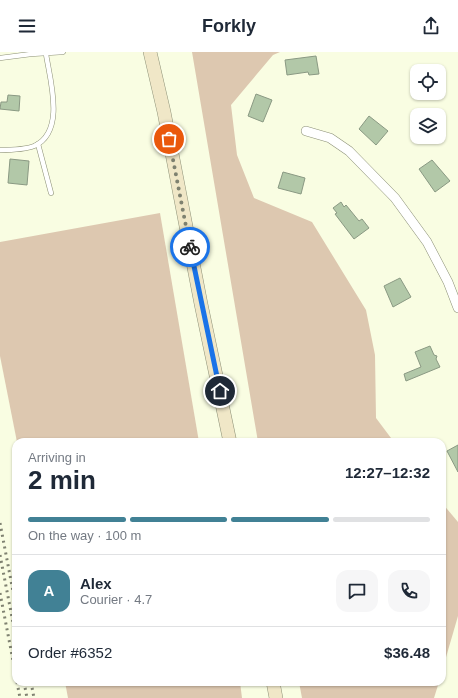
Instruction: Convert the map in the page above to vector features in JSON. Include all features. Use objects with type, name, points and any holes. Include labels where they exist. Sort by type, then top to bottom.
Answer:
[{"type":"main road","points":[[150,52],[164,112],[201,304],[229,438]]},
{"type":"main road","points":[[156,52],[164,112]]},
{"type":"main road","points":[[274,686],[276,698]]},
{"type":"street","points":[[306,131],[330,138],[349,151],[395,198],[426,242],[448,282],[458,308]]},
{"type":"lane","points":[[0,58],[63,52]]},
{"type":"lane","points":[[0,150],[28,148],[38,144],[52,126],[54,116],[54,98],[46,54]]},
{"type":"lane","points":[[38,144],[51,193]]},
{"type":"shaded area","points":[[192,52],[280,52],[273,55],[231,105],[237,155],[254,198],[312,222],[366,310],[375,355],[376,418],[391,438],[257,438]]},
{"type":"shaded area","points":[[160,213],[198,438],[16,438],[0,356],[0,242]]},
{"type":"shaded area","points":[[446,508],[458,522],[458,616],[446,657]]},
{"type":"shaded area","points":[[66,686],[240,686],[242,698],[68,698]]},
{"type":"shaded area","points":[[300,686],[438,686],[434,698],[302,698]]},
{"type":"building","points":[[316,56],[319,74],[309,75],[308,72],[287,75],[285,60]]},
{"type":"building","points":[[256,94],[272,100],[263,122],[248,116]]},
{"type":"building","points":[[8,95],[20,96],[19,111],[0,109],[1,102],[7,102]]},
{"type":"building","points":[[369,116],[388,131],[376,145],[359,129]]},
{"type":"building","points":[[10,159],[29,161],[27,185],[8,183]]},
{"type":"building","points":[[432,160],[450,181],[435,192],[419,169]]},
{"type":"building","points":[[283,172],[305,178],[301,194],[278,188]]},
{"type":"building","points":[[341,202],[344,207],[346,205],[359,221],[362,219],[369,228],[354,239],[335,214],[337,213],[333,208]]},
{"type":"building","points":[[400,278],[411,297],[393,307],[384,286]]},
{"type":"building","points":[[430,346],[434,355],[437,356],[436,359],[440,367],[406,381],[404,374],[421,367],[415,352]]},
{"type":"building","points":[[458,445],[458,472],[447,451]]},
{"type":"railway","points":[[0,523],[12,586]]},
{"type":"railway","points":[[0,555],[12,617]]},
{"type":"railway","points":[[0,593],[12,655]]},
{"type":"railway","points":[[18,686],[20,698]]},
{"type":"railway","points":[[25,686],[27,698]]},
{"type":"railway","points":[[32,686],[34,698]]},
{"type":"way so far","points":[[169,139],[190,247]]},
{"type":"route","points":[[190,247],[220,391]]}]
